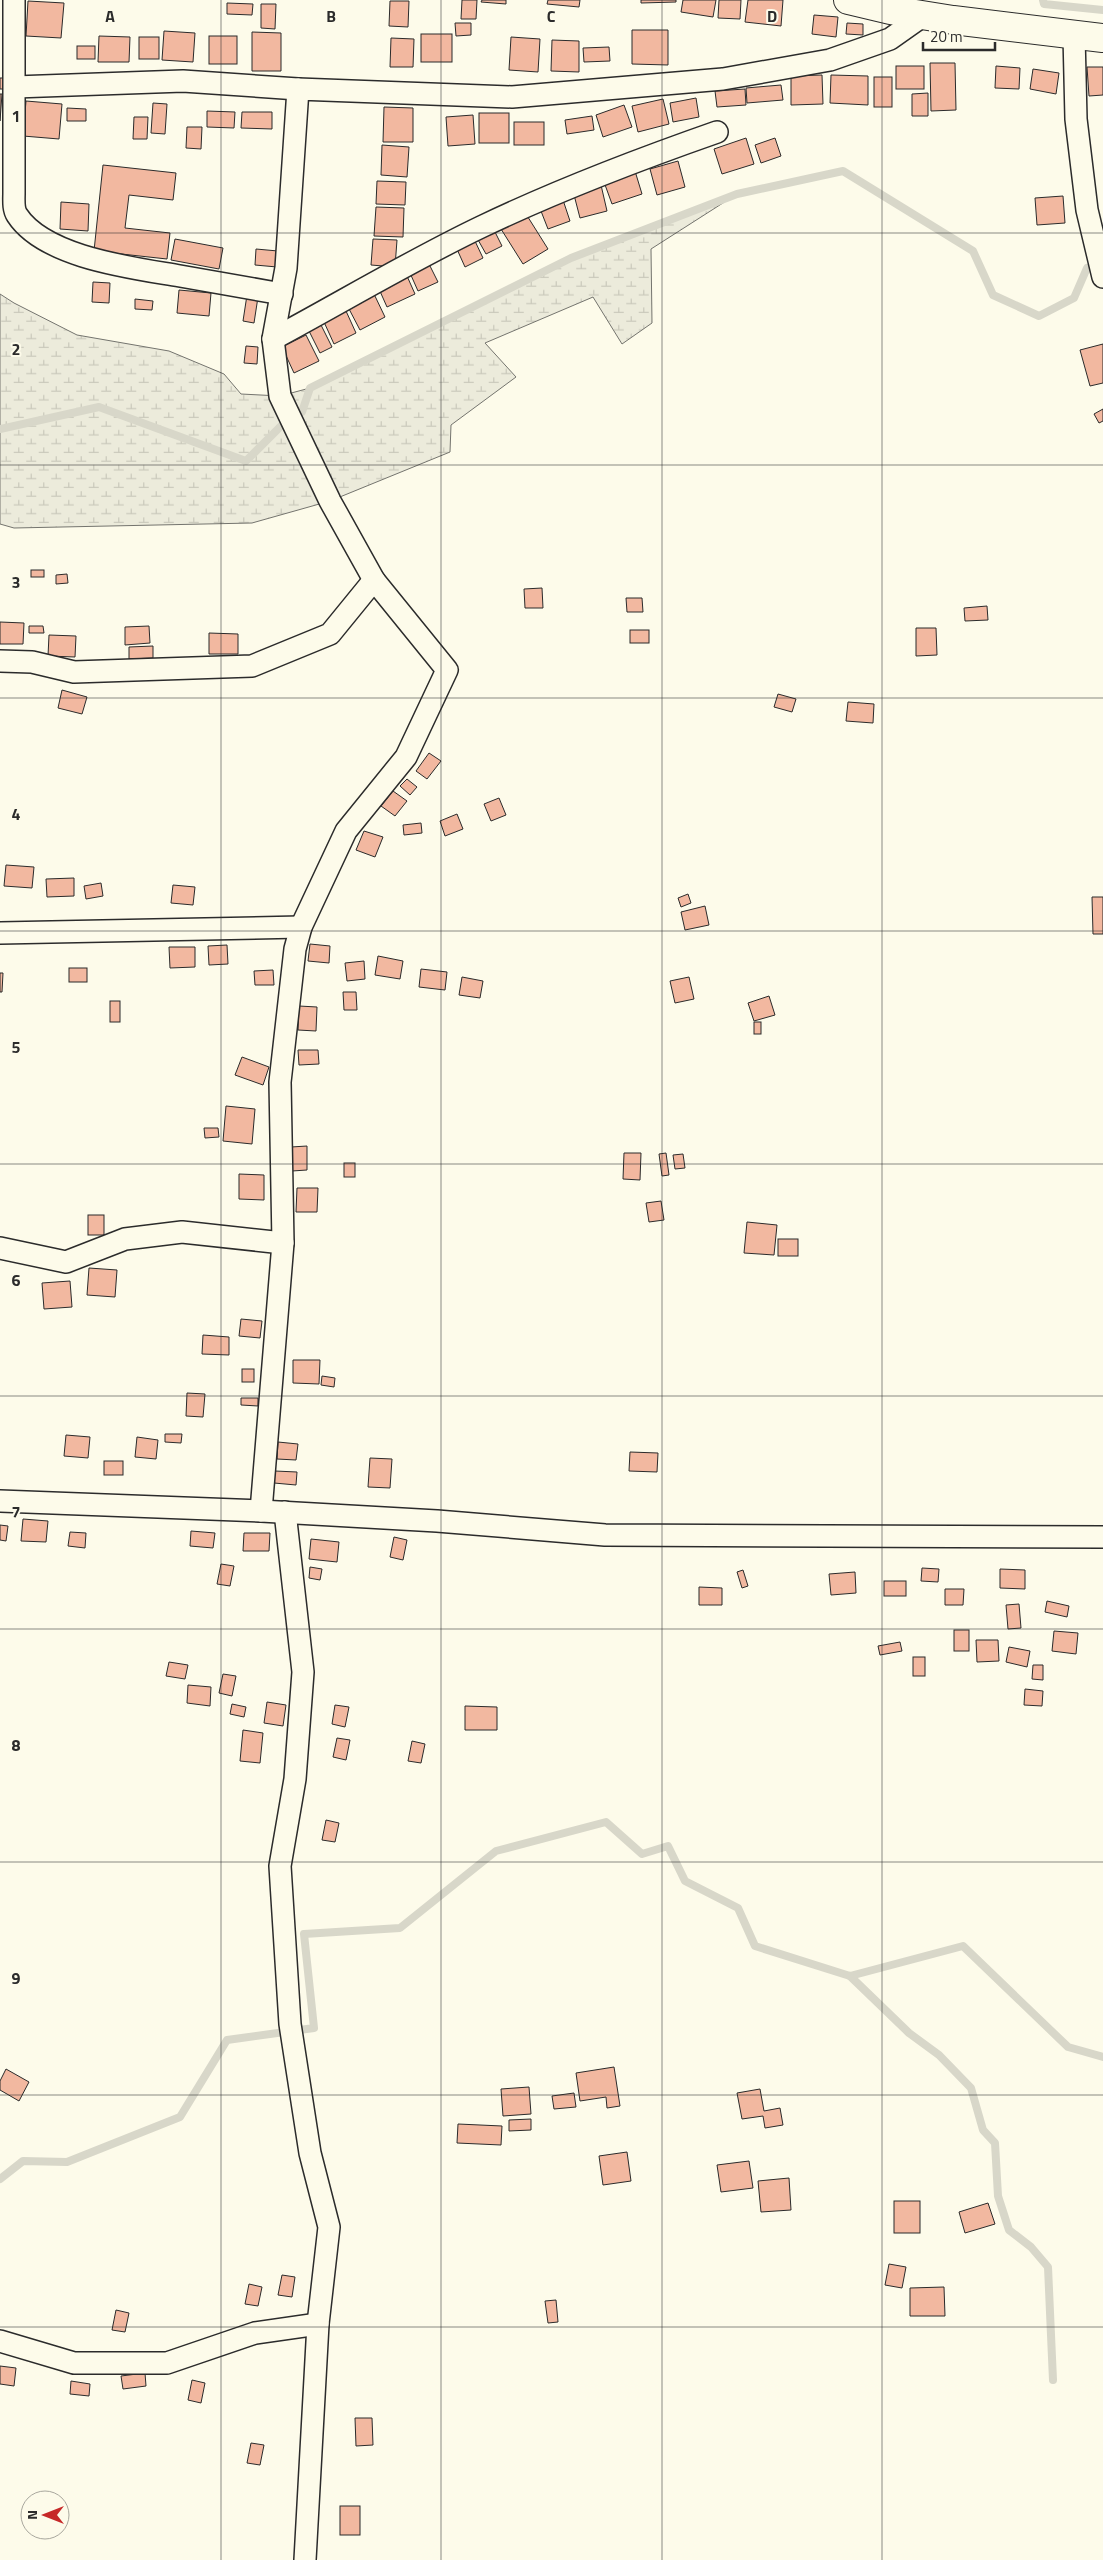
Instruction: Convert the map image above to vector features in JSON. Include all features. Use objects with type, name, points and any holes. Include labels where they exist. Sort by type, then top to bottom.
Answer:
[{"type":"street","points":[[14,0],[15,213],[25,225],[45,239],[68,250],[104,263],[282,294]]},
{"type":"street","points":[[848,0],[890,10],[1103,38]]},
{"type":"street","points":[[15,87],[183,81],[298,89],[512,97],[723,79],[830,60],[890,39],[924,15]]},
{"type":"street","points":[[1074,35],[1076,119],[1087,210],[1103,277]]},
{"type":"street","points":[[261,1511],[283,1243],[280,1082],[290,980],[301,927],[346,831],[406,757],[447,670],[374,580],[330,501],[280,396],[273,339],[286,268],[294,177],[298,89]]},
{"type":"street","points":[[273,339],[480,228],[570,187],[717,132]]},
{"type":"street","points":[[0,661],[32,662],[74,672],[252,666],[330,634],[374,580]]},
{"type":"street","points":[[0,933],[301,927]]},
{"type":"street","points":[[0,1248],[66,1262],[125,1239],[182,1232],[283,1243]]},
{"type":"street","points":[[0,1501],[285,1512],[437,1521],[605,1535],[1103,1537]]},
{"type":"street","points":[[285,1512],[303,1672],[295,1779],[280,1866],[290,2024],[310,2153],[329,2227],[318,2324],[305,2560]]},
{"type":"street","points":[[0,2341],[74,2363],[167,2363],[255,2333],[318,2324]]},
{"type":"green space","points":[[737,194],[651,249],[652,323],[622,344],[593,297],[485,343],[516,377],[451,425],[450,452],[330,501],[252,523],[14,528],[0,524],[0,294],[77,335],[169,351],[224,374],[241,394],[280,396],[310,388],[571,258]]},
{"type":"building","points":[[462,0],[477,0],[476,19],[461,19]]},
{"type":"building","points":[[482,0],[506,0],[506,4],[481,2]]},
{"type":"building","points":[[548,0],[580,0],[579,7],[547,4]]},
{"type":"building","points":[[641,0],[676,0],[676,2],[641,3]]},
{"type":"building","points":[[683,0],[716,0],[713,17],[681,12]]},
{"type":"building","points":[[719,0],[741,0],[740,19],[718,18]]},
{"type":"building","points":[[748,0],[783,0],[781,26],[745,22]]},
{"type":"building","points":[[28,1],[64,3],[61,38],[26,36]]},
{"type":"building","points":[[390,1],[409,1],[408,27],[389,26]]},
{"type":"building","points":[[227,3],[253,4],[252,15],[227,14]]},
{"type":"building","points":[[261,4],[276,4],[275,29],[261,28]]},
{"type":"building","points":[[814,15],[838,17],[836,37],[812,34]]},
{"type":"building","points":[[455,23],[471,23],[471,35],[456,36]]},
{"type":"building","points":[[847,23],[863,24],[863,35],[846,34]]},
{"type":"building","points":[[632,30],[668,30],[668,65],[632,64]]},
{"type":"building","points":[[164,31],[195,33],[193,62],[162,60]]},
{"type":"building","points":[[252,32],[281,33],[281,71],[252,71]]},
{"type":"building","points":[[421,34],[452,34],[452,62],[421,62]]},
{"type":"building","points":[[99,36],[130,37],[129,62],[98,62]]},
{"type":"building","points":[[209,36],[237,36],[237,64],[209,64]]},
{"type":"building","points":[[139,37],[159,37],[159,59],[139,59]]},
{"type":"building","points":[[511,37],[540,39],[538,72],[509,70]]},
{"type":"building","points":[[391,38],[414,39],[413,67],[390,67]]},
{"type":"building","points":[[552,40],[579,41],[579,72],[551,71]]},
{"type":"building","points":[[77,46],[95,46],[95,59],[77,59]]},
{"type":"building","points":[[609,47],[610,61],[584,62],[583,48]]},
{"type":"building","points":[[930,63],[955,63],[956,110],[931,111]]},
{"type":"building","points":[[896,66],[924,66],[924,89],[896,89]]},
{"type":"building","points":[[996,66],[1020,68],[1019,89],[995,88]]},
{"type":"building","points":[[1087,67],[1103,67],[1103,95],[1089,96]]},
{"type":"building","points":[[1033,69],[1059,73],[1056,94],[1030,89]]},
{"type":"building","points":[[822,75],[823,104],[791,105],[791,76]]},
{"type":"building","points":[[831,75],[868,76],[868,105],[830,103]]},
{"type":"building","points":[[874,77],[892,77],[892,107],[874,107]]},
{"type":"building","points":[[0,78],[6,78],[6,89],[0,89]]},
{"type":"building","points":[[781,85],[783,100],[747,103],[746,88]]},
{"type":"building","points":[[745,89],[746,105],[717,107],[715,91]]},
{"type":"building","points":[[928,93],[928,116],[912,116],[912,94]]},
{"type":"building","points":[[0,94],[2,94],[0,121]]},
{"type":"building","points":[[696,98],[699,117],[673,122],[670,103]]},
{"type":"building","points":[[663,99],[669,124],[638,132],[632,106]]},
{"type":"building","points":[[26,101],[62,104],[59,139],[23,136]]},
{"type":"building","points":[[153,103],[167,104],[165,134],[151,133]]},
{"type":"building","points":[[624,105],[632,127],[603,137],[596,115]]},
{"type":"building","points":[[384,107],[413,108],[413,142],[383,142]]},
{"type":"building","points":[[67,108],[86,109],[86,121],[67,121]]},
{"type":"building","points":[[207,111],[235,112],[234,128],[207,127]]},
{"type":"building","points":[[242,112],[272,112],[272,129],[241,128]]},
{"type":"building","points":[[479,113],[509,113],[509,143],[479,143]]},
{"type":"building","points":[[473,115],[475,144],[448,146],[446,117]]},
{"type":"building","points":[[592,116],[594,130],[567,134],[565,120]]},
{"type":"building","points":[[134,117],[148,117],[147,139],[133,139]]},
{"type":"building","points":[[514,122],[544,122],[544,145],[514,145]]},
{"type":"building","points":[[187,127],[202,127],[201,149],[186,148]]},
{"type":"building","points":[[746,138],[754,164],[722,174],[714,149]]},
{"type":"building","points":[[775,138],[781,156],[761,163],[755,145]]},
{"type":"building","points":[[382,145],[409,147],[407,177],[381,175]]},
{"type":"building","points":[[678,161],[685,187],[657,195],[650,169]]},
{"type":"building","points":[[103,165],[176,173],[173,200],[129,195],[125,228],[170,233],[167,259],[94,251]]},
{"type":"building","points":[[635,171],[642,194],[612,204],[604,182]]},
{"type":"building","points":[[377,181],[406,182],[405,205],[376,204]]},
{"type":"building","points":[[601,185],[607,211],[580,218],[573,191]]},
{"type":"building","points":[[1063,196],[1065,223],[1037,225],[1035,198]]},
{"type":"building","points":[[562,197],[570,221],[548,229],[539,206]]},
{"type":"building","points":[[61,202],[89,204],[88,231],[60,229]]},
{"type":"building","points":[[376,207],[404,208],[403,237],[374,236]]},
{"type":"building","points":[[526,214],[548,249],[523,264],[501,229]]},
{"type":"building","points":[[494,230],[502,246],[486,254],[477,238]]},
{"type":"building","points":[[175,239],[223,248],[219,269],[171,260]]},
{"type":"building","points":[[373,239],[397,240],[395,267],[371,265]]},
{"type":"building","points":[[474,239],[483,258],[465,267],[456,247]]},
{"type":"building","points":[[256,249],[278,251],[277,267],[255,265]]},
{"type":"building","points":[[429,264],[438,282],[418,291],[410,273]]},
{"type":"building","points":[[407,276],[415,294],[387,307],[379,289]]},
{"type":"building","points":[[93,282],[110,283],[109,303],[92,302]]},
{"type":"building","points":[[179,290],[211,293],[209,316],[177,313]]},
{"type":"building","points":[[374,294],[385,317],[360,330],[348,307]]},
{"type":"building","points":[[247,295],[258,297],[254,323],[243,321]]},
{"type":"building","points":[[135,299],[153,301],[152,310],[135,309]]},
{"type":"building","points":[[346,311],[356,333],[334,344],[324,322]]},
{"type":"building","points":[[321,325],[332,347],[320,353],[309,331]]},
{"type":"building","points":[[306,335],[319,361],[294,373],[282,347]]},
{"type":"building","points":[[1103,344],[1103,383],[1090,386],[1080,350]]},
{"type":"building","points":[[246,346],[258,347],[257,364],[244,363]]},
{"type":"building","points":[[1103,409],[1103,421],[1099,423],[1094,414]]},
{"type":"building","points":[[31,570],[44,570],[44,577],[31,577]]},
{"type":"building","points":[[67,574],[68,583],[56,584],[56,575]]},
{"type":"building","points":[[542,588],[543,608],[525,608],[524,589]]},
{"type":"building","points":[[626,598],[642,598],[643,612],[627,612]]},
{"type":"building","points":[[987,606],[988,620],[965,621],[964,608]]},
{"type":"building","points":[[0,622],[24,623],[23,644],[0,644]]},
{"type":"building","points":[[29,626],[43,626],[44,633],[29,633]]},
{"type":"building","points":[[149,626],[150,643],[125,645],[125,627]]},
{"type":"building","points":[[916,628],[936,628],[937,655],[916,656]]},
{"type":"building","points":[[630,630],[649,630],[649,643],[630,643]]},
{"type":"building","points":[[209,633],[238,634],[238,654],[209,654]]},
{"type":"building","points":[[49,635],[76,636],[75,657],[48,656]]},
{"type":"building","points":[[153,646],[153,658],[129,659],[129,647]]},
{"type":"building","points":[[62,690],[87,697],[82,714],[58,708]]},
{"type":"building","points":[[778,694],[796,699],[792,712],[774,707]]},
{"type":"building","points":[[848,702],[874,704],[873,723],[846,721]]},
{"type":"building","points":[[429,753],[441,761],[427,779],[416,771]]},
{"type":"building","points":[[407,779],[417,787],[410,795],[400,786]]},
{"type":"building","points":[[393,791],[407,801],[395,816],[381,806]]},
{"type":"building","points":[[499,798],[506,815],[491,821],[484,804]]},
{"type":"building","points":[[457,814],[463,829],[445,836],[440,821]]},
{"type":"building","points":[[421,823],[422,833],[404,835],[403,825]]},
{"type":"building","points":[[364,831],[383,837],[375,857],[356,850]]},
{"type":"building","points":[[6,865],[34,867],[32,888],[4,886]]},
{"type":"building","points":[[74,878],[74,896],[47,897],[46,879]]},
{"type":"building","points":[[101,883],[103,896],[86,899],[84,886]]},
{"type":"building","points":[[173,885],[195,887],[193,905],[171,903]]},
{"type":"building","points":[[688,894],[691,903],[681,907],[678,898]]},
{"type":"building","points":[[1092,897],[1103,897],[1103,934],[1093,934]]},
{"type":"building","points":[[705,906],[709,925],[685,930],[681,912]]},
{"type":"building","points":[[310,944],[330,946],[329,963],[308,961]]},
{"type":"building","points":[[227,945],[228,964],[209,965],[208,946]]},
{"type":"building","points":[[169,947],[195,947],[195,967],[170,968]]},
{"type":"building","points":[[378,956],[403,961],[400,979],[375,975]]},
{"type":"building","points":[[364,961],[365,979],[347,981],[345,963]]},
{"type":"building","points":[[69,968],[87,968],[87,982],[69,982]]},
{"type":"building","points":[[421,969],[447,972],[445,990],[419,987]]},
{"type":"building","points":[[273,970],[274,985],[255,985],[254,971]]},
{"type":"building","points":[[0,973],[3,973],[2,992],[0,992]]},
{"type":"building","points":[[462,977],[483,981],[480,998],[459,995]]},
{"type":"building","points":[[689,977],[694,999],[675,1003],[670,981]]},
{"type":"building","points":[[343,992],[356,992],[357,1010],[344,1010]]},
{"type":"building","points":[[769,996],[775,1015],[754,1021],[748,1003]]},
{"type":"building","points":[[110,1001],[120,1001],[120,1022],[110,1022]]},
{"type":"building","points":[[299,1006],[317,1007],[316,1031],[298,1030]]},
{"type":"building","points":[[754,1022],[761,1022],[761,1034],[754,1034]]},
{"type":"building","points":[[298,1050],[318,1050],[319,1064],[299,1065]]},
{"type":"building","points":[[242,1057],[269,1067],[263,1085],[235,1075]]},
{"type":"building","points":[[226,1106],[255,1109],[252,1144],[223,1141]]},
{"type":"building","points":[[204,1128],[218,1128],[219,1137],[205,1138]]},
{"type":"building","points":[[307,1146],[307,1170],[292,1171],[291,1147]]},
{"type":"building","points":[[624,1153],[641,1153],[640,1180],[623,1179]]},
{"type":"building","points":[[666,1153],[669,1175],[662,1176],[659,1154]]},
{"type":"building","points":[[683,1154],[685,1168],[675,1169],[673,1155]]},
{"type":"building","points":[[344,1163],[355,1163],[355,1177],[344,1177]]},
{"type":"building","points":[[239,1174],[264,1175],[264,1200],[239,1199]]},
{"type":"building","points":[[297,1188],[318,1188],[317,1212],[296,1212]]},
{"type":"building","points":[[661,1201],[664,1220],[649,1222],[646,1203]]},
{"type":"building","points":[[88,1215],[104,1215],[104,1235],[88,1235]]},
{"type":"building","points":[[747,1222],[777,1225],[774,1255],[744,1253]]},
{"type":"building","points":[[778,1239],[798,1239],[798,1256],[778,1256]]},
{"type":"building","points":[[89,1268],[117,1270],[115,1297],[87,1295]]},
{"type":"building","points":[[70,1281],[72,1307],[44,1309],[42,1283]]},
{"type":"building","points":[[241,1319],[262,1321],[260,1338],[239,1336]]},
{"type":"building","points":[[203,1335],[229,1337],[229,1355],[202,1354]]},
{"type":"building","points":[[293,1360],[320,1360],[319,1384],[293,1383]]},
{"type":"building","points":[[242,1369],[254,1369],[254,1382],[242,1382]]},
{"type":"building","points":[[322,1376],[335,1378],[334,1387],[321,1385]]},
{"type":"building","points":[[187,1393],[205,1394],[203,1417],[186,1416]]},
{"type":"building","points":[[241,1398],[258,1398],[258,1406],[241,1405]]},
{"type":"building","points":[[165,1434],[182,1434],[181,1443],[165,1442]]},
{"type":"building","points":[[66,1435],[90,1437],[88,1458],[64,1456]]},
{"type":"building","points":[[137,1437],[158,1440],[156,1459],[135,1457]]},
{"type":"building","points":[[278,1442],[298,1444],[296,1460],[277,1459]]},
{"type":"building","points":[[630,1452],[658,1453],[657,1472],[629,1471]]},
{"type":"building","points":[[370,1458],[392,1459],[390,1488],[368,1487]]},
{"type":"building","points":[[104,1461],[123,1461],[123,1475],[104,1475]]},
{"type":"building","points":[[275,1471],[297,1472],[296,1485],[274,1483]]},
{"type":"building","points":[[23,1519],[48,1521],[46,1542],[21,1541]]},
{"type":"building","points":[[0,1525],[8,1526],[6,1541],[0,1540]]},
{"type":"building","points":[[191,1531],[215,1533],[213,1548],[190,1546]]},
{"type":"building","points":[[70,1532],[86,1533],[85,1548],[68,1546]]},
{"type":"building","points":[[244,1533],[270,1533],[269,1551],[243,1551]]},
{"type":"building","points":[[394,1537],[407,1540],[403,1560],[390,1557]]},
{"type":"building","points":[[311,1539],[339,1542],[337,1562],[309,1559]]},
{"type":"building","points":[[221,1564],[234,1566],[230,1586],[217,1584]]},
{"type":"building","points":[[310,1567],[322,1569],[320,1580],[309,1578]]},
{"type":"building","points":[[922,1568],[939,1569],[938,1582],[921,1581]]},
{"type":"building","points":[[1000,1569],[1025,1570],[1025,1589],[1000,1588]]},
{"type":"building","points":[[743,1570],[748,1586],[742,1588],[737,1572]]},
{"type":"building","points":[[855,1572],[856,1593],[831,1595],[829,1574]]},
{"type":"building","points":[[884,1581],[906,1581],[906,1596],[884,1596]]},
{"type":"building","points":[[699,1587],[722,1588],[722,1605],[699,1605]]},
{"type":"building","points":[[945,1589],[964,1589],[963,1605],[945,1605]]},
{"type":"building","points":[[1047,1601],[1069,1606],[1067,1617],[1045,1612]]},
{"type":"building","points":[[1019,1604],[1021,1628],[1008,1629],[1006,1605]]},
{"type":"building","points":[[954,1630],[969,1630],[969,1651],[954,1651]]},
{"type":"building","points":[[1054,1631],[1078,1633],[1076,1654],[1052,1651]]},
{"type":"building","points":[[976,1640],[998,1640],[999,1661],[977,1662]]},
{"type":"building","points":[[900,1642],[902,1651],[880,1655],[878,1646]]},
{"type":"building","points":[[1009,1647],[1030,1651],[1027,1667],[1006,1662]]},
{"type":"building","points":[[913,1657],[925,1657],[925,1676],[913,1676]]},
{"type":"building","points":[[169,1662],[188,1665],[185,1679],[166,1676]]},
{"type":"building","points":[[1033,1665],[1043,1665],[1043,1680],[1032,1679]]},
{"type":"building","points":[[223,1674],[236,1676],[232,1696],[219,1693]]},
{"type":"building","points":[[188,1685],[211,1687],[210,1706],[187,1703]]},
{"type":"building","points":[[1025,1689],[1043,1691],[1042,1706],[1024,1705]]},
{"type":"building","points":[[267,1702],[286,1705],[283,1726],[264,1723]]},
{"type":"building","points":[[232,1704],[246,1707],[244,1717],[230,1714]]},
{"type":"building","points":[[335,1705],[349,1707],[345,1727],[332,1724]]},
{"type":"building","points":[[465,1706],[497,1707],[497,1730],[465,1730]]},
{"type":"building","points":[[243,1730],[263,1733],[260,1763],[240,1761]]},
{"type":"building","points":[[337,1738],[350,1740],[346,1760],[333,1757]]},
{"type":"building","points":[[412,1741],[425,1744],[421,1763],[408,1761]]},
{"type":"building","points":[[326,1820],[339,1823],[335,1842],[322,1840]]},
{"type":"building","points":[[614,2067],[620,2106],[607,2108],[606,2097],[580,2101],[576,2073]]},
{"type":"building","points":[[6,2069],[29,2082],[19,2101],[0,2090],[0,2081]]},
{"type":"building","points":[[529,2087],[531,2114],[503,2116],[501,2089]]},
{"type":"building","points":[[760,2089],[764,2111],[780,2108],[783,2125],[765,2128],[763,2116],[742,2119],[737,2093]]},
{"type":"building","points":[[574,2093],[576,2107],[554,2109],[552,2096]]},
{"type":"building","points":[[531,2119],[531,2130],[509,2131],[509,2120]]},
{"type":"building","points":[[458,2124],[502,2126],[501,2145],[457,2143]]},
{"type":"building","points":[[627,2152],[631,2181],[603,2185],[599,2156]]},
{"type":"building","points":[[749,2161],[753,2188],[721,2192],[717,2165]]},
{"type":"building","points":[[789,2178],[791,2210],[761,2212],[758,2181]]},
{"type":"building","points":[[894,2201],[920,2201],[920,2233],[894,2233]]},
{"type":"building","points":[[988,2203],[995,2224],[965,2233],[959,2212]]},
{"type":"building","points":[[889,2264],[906,2267],[902,2288],[885,2285]]},
{"type":"building","points":[[282,2275],[295,2277],[292,2297],[278,2295]]},
{"type":"building","points":[[249,2284],[262,2287],[258,2306],[245,2304]]},
{"type":"building","points":[[944,2287],[945,2316],[910,2316],[910,2288]]},
{"type":"building","points":[[556,2300],[558,2322],[548,2323],[545,2301]]},
{"type":"building","points":[[116,2310],[129,2313],[125,2332],[112,2330]]},
{"type":"building","points":[[0,2366],[16,2368],[14,2386],[0,2384]]},
{"type":"building","points":[[145,2373],[146,2386],[123,2389],[121,2376]]},
{"type":"building","points":[[192,2380],[205,2383],[201,2403],[188,2400]]},
{"type":"building","points":[[71,2381],[90,2384],[89,2396],[70,2394]]},
{"type":"building","points":[[355,2418],[372,2418],[373,2445],[356,2446]]},
{"type":"building","points":[[251,2443],[264,2445],[260,2465],[247,2463]]},
{"type":"building","points":[[340,2506],[360,2506],[360,2535],[340,2535]]},
{"type":"waterway","points":[[1043,0],[1044,4],[1103,10]]},
{"type":"waterway","points":[[302,412],[310,388],[571,258],[737,194],[843,171],[973,251],[993,295],[1039,316],[1074,298],[1087,268]]},
{"type":"waterway","points":[[0,429],[99,407],[246,461],[280,427]]},
{"type":"waterway","points":[[0,2179],[23,2161],[67,2162],[180,2117],[227,2040],[314,2028],[304,1934],[400,1928],[496,1851],[606,1822],[642,1854],[668,1846],[685,1881],[738,1908],[755,1946],[850,1976],[963,1946],[1068,2047],[1103,2057]]},
{"type":"waterway","points":[[850,1976],[909,2033],[939,2055],[971,2088],[983,2130],[995,2143],[998,2196],[1009,2230],[1031,2247],[1048,2267],[1053,2380]]}]
